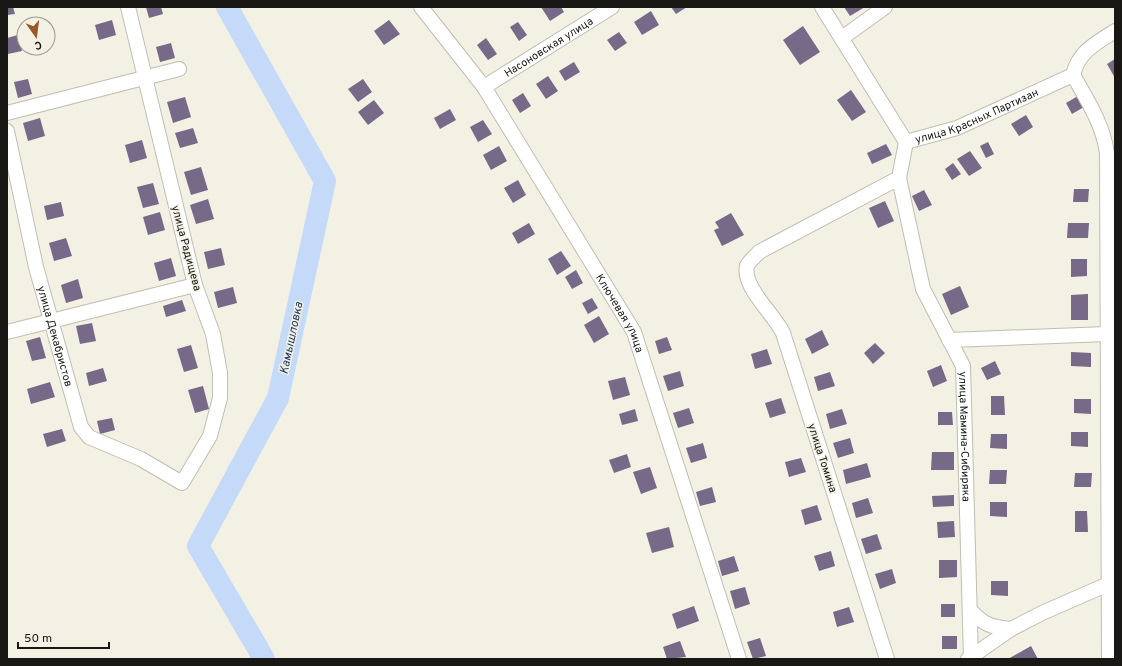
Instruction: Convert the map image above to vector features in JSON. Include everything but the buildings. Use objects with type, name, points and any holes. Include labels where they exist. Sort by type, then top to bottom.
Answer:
[{"type":"street","name":"улица Радищева","points":[[128,7],[195,285],[213,334],[220,373],[220,398],[210,436],[182,483]]},
{"type":"street","name":"Ключевая улица","points":[[421,7],[484,87],[634,332],[739,659]]},
{"type":"street","name":"Насоновская улица","points":[[484,87],[612,7]]},
{"type":"street","points":[[822,7],[906,142]]},
{"type":"street","points":[[842,38],[885,7]]},
{"type":"street","points":[[1109,659],[1112,583],[1107,334],[1107,161],[1105,136],[1098,120],[1073,75],[1076,62],[1091,46],[1115,31]]},
{"type":"street","points":[[7,113],[179,69]]},
{"type":"street","name":"улица Красных Партизан","points":[[899,178],[906,142],[957,128],[1073,75]]},
{"type":"street","name":"улица Декабристов","points":[[7,130],[36,268],[81,427],[89,437],[141,459],[182,483]]},
{"type":"street","name":"улица Томина","points":[[887,659],[783,333],[778,321],[753,290],[746,277],[748,265],[759,252],[899,178]]},
{"type":"street","name":"улица Мамина-Сибиряка","points":[[899,178],[923,289],[963,366],[970,658]]},
{"type":"street","points":[[7,332],[51,319],[195,285]]},
{"type":"street","points":[[950,340],[1107,334]]},
{"type":"street","points":[[970,658],[1011,629],[1042,613],[1112,583]]},
{"type":"street","points":[[970,610],[982,622],[995,627],[1011,629]]},
{"type":"waterway","name":"Камышловка","points":[[227,7],[325,181],[278,398],[198,546],[264,659]]}]
